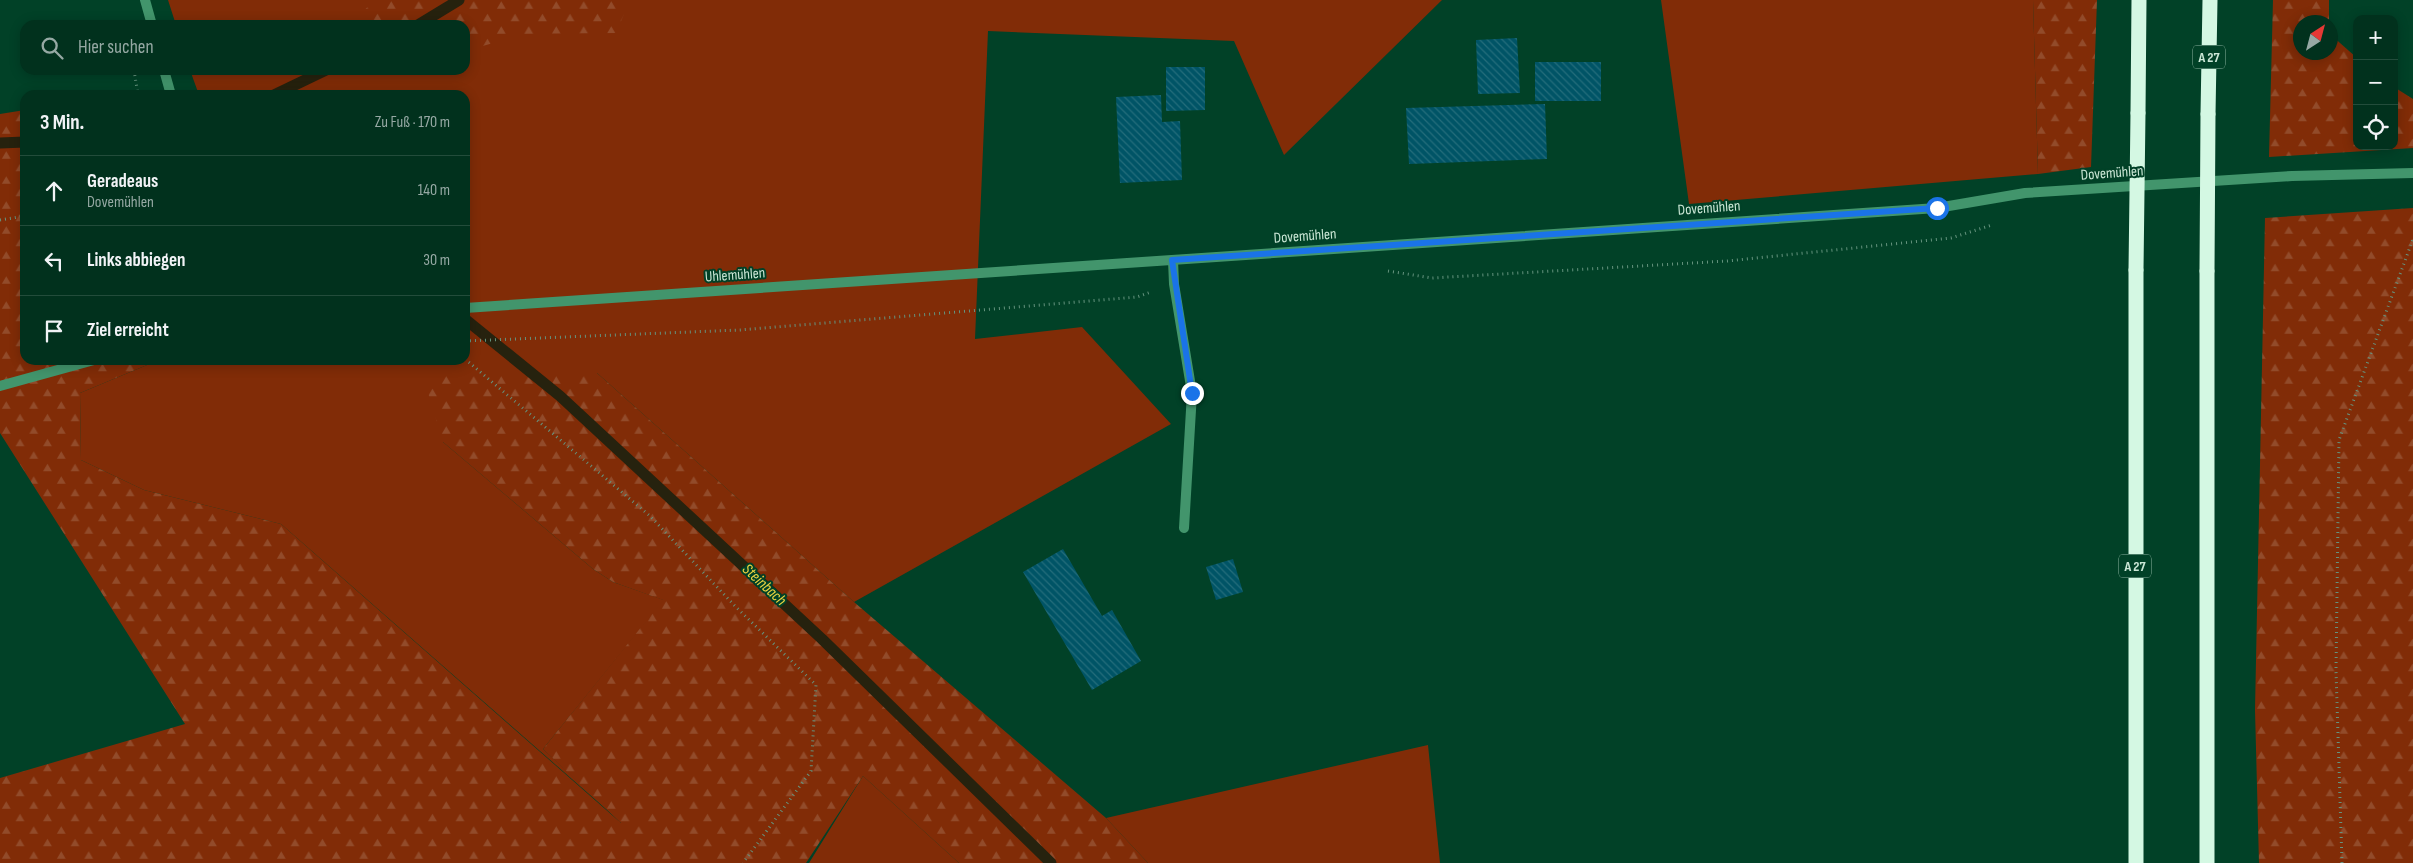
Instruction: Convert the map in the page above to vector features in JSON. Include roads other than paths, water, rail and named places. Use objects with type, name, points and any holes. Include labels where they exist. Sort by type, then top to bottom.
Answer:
[{"type":"highway","name":"A 27","points":[[2136,863],[2136,270],[2139,0]]},
{"type":"highway","name":"A 27","points":[[2207,863],[2207,272],[2210,0]]},
{"type":"street","points":[[145,0],[151,20]]},
{"type":"street","points":[[165,75],[170,90]]},
{"type":"street","name":"Dovemühlen","points":[[1006,271],[1937,208],[2025,193],[2292,176],[2413,173]]},
{"type":"street","points":[[1172,260],[1174,284],[1192,393],[1184,528]]},
{"type":"street","name":"Uhlemühlen","points":[[470,308],[1006,271]]},
{"type":"street","points":[[0,386],[76,365]]},
{"type":"waterway","points":[[426,20],[459,0]]},
{"type":"waterway","points":[[284,90],[316,75]]},
{"type":"waterway","points":[[0,143],[20,142]]},
{"type":"waterway","name":"Steinbach","points":[[470,323],[560,396],[822,639],[1051,863]]}]
